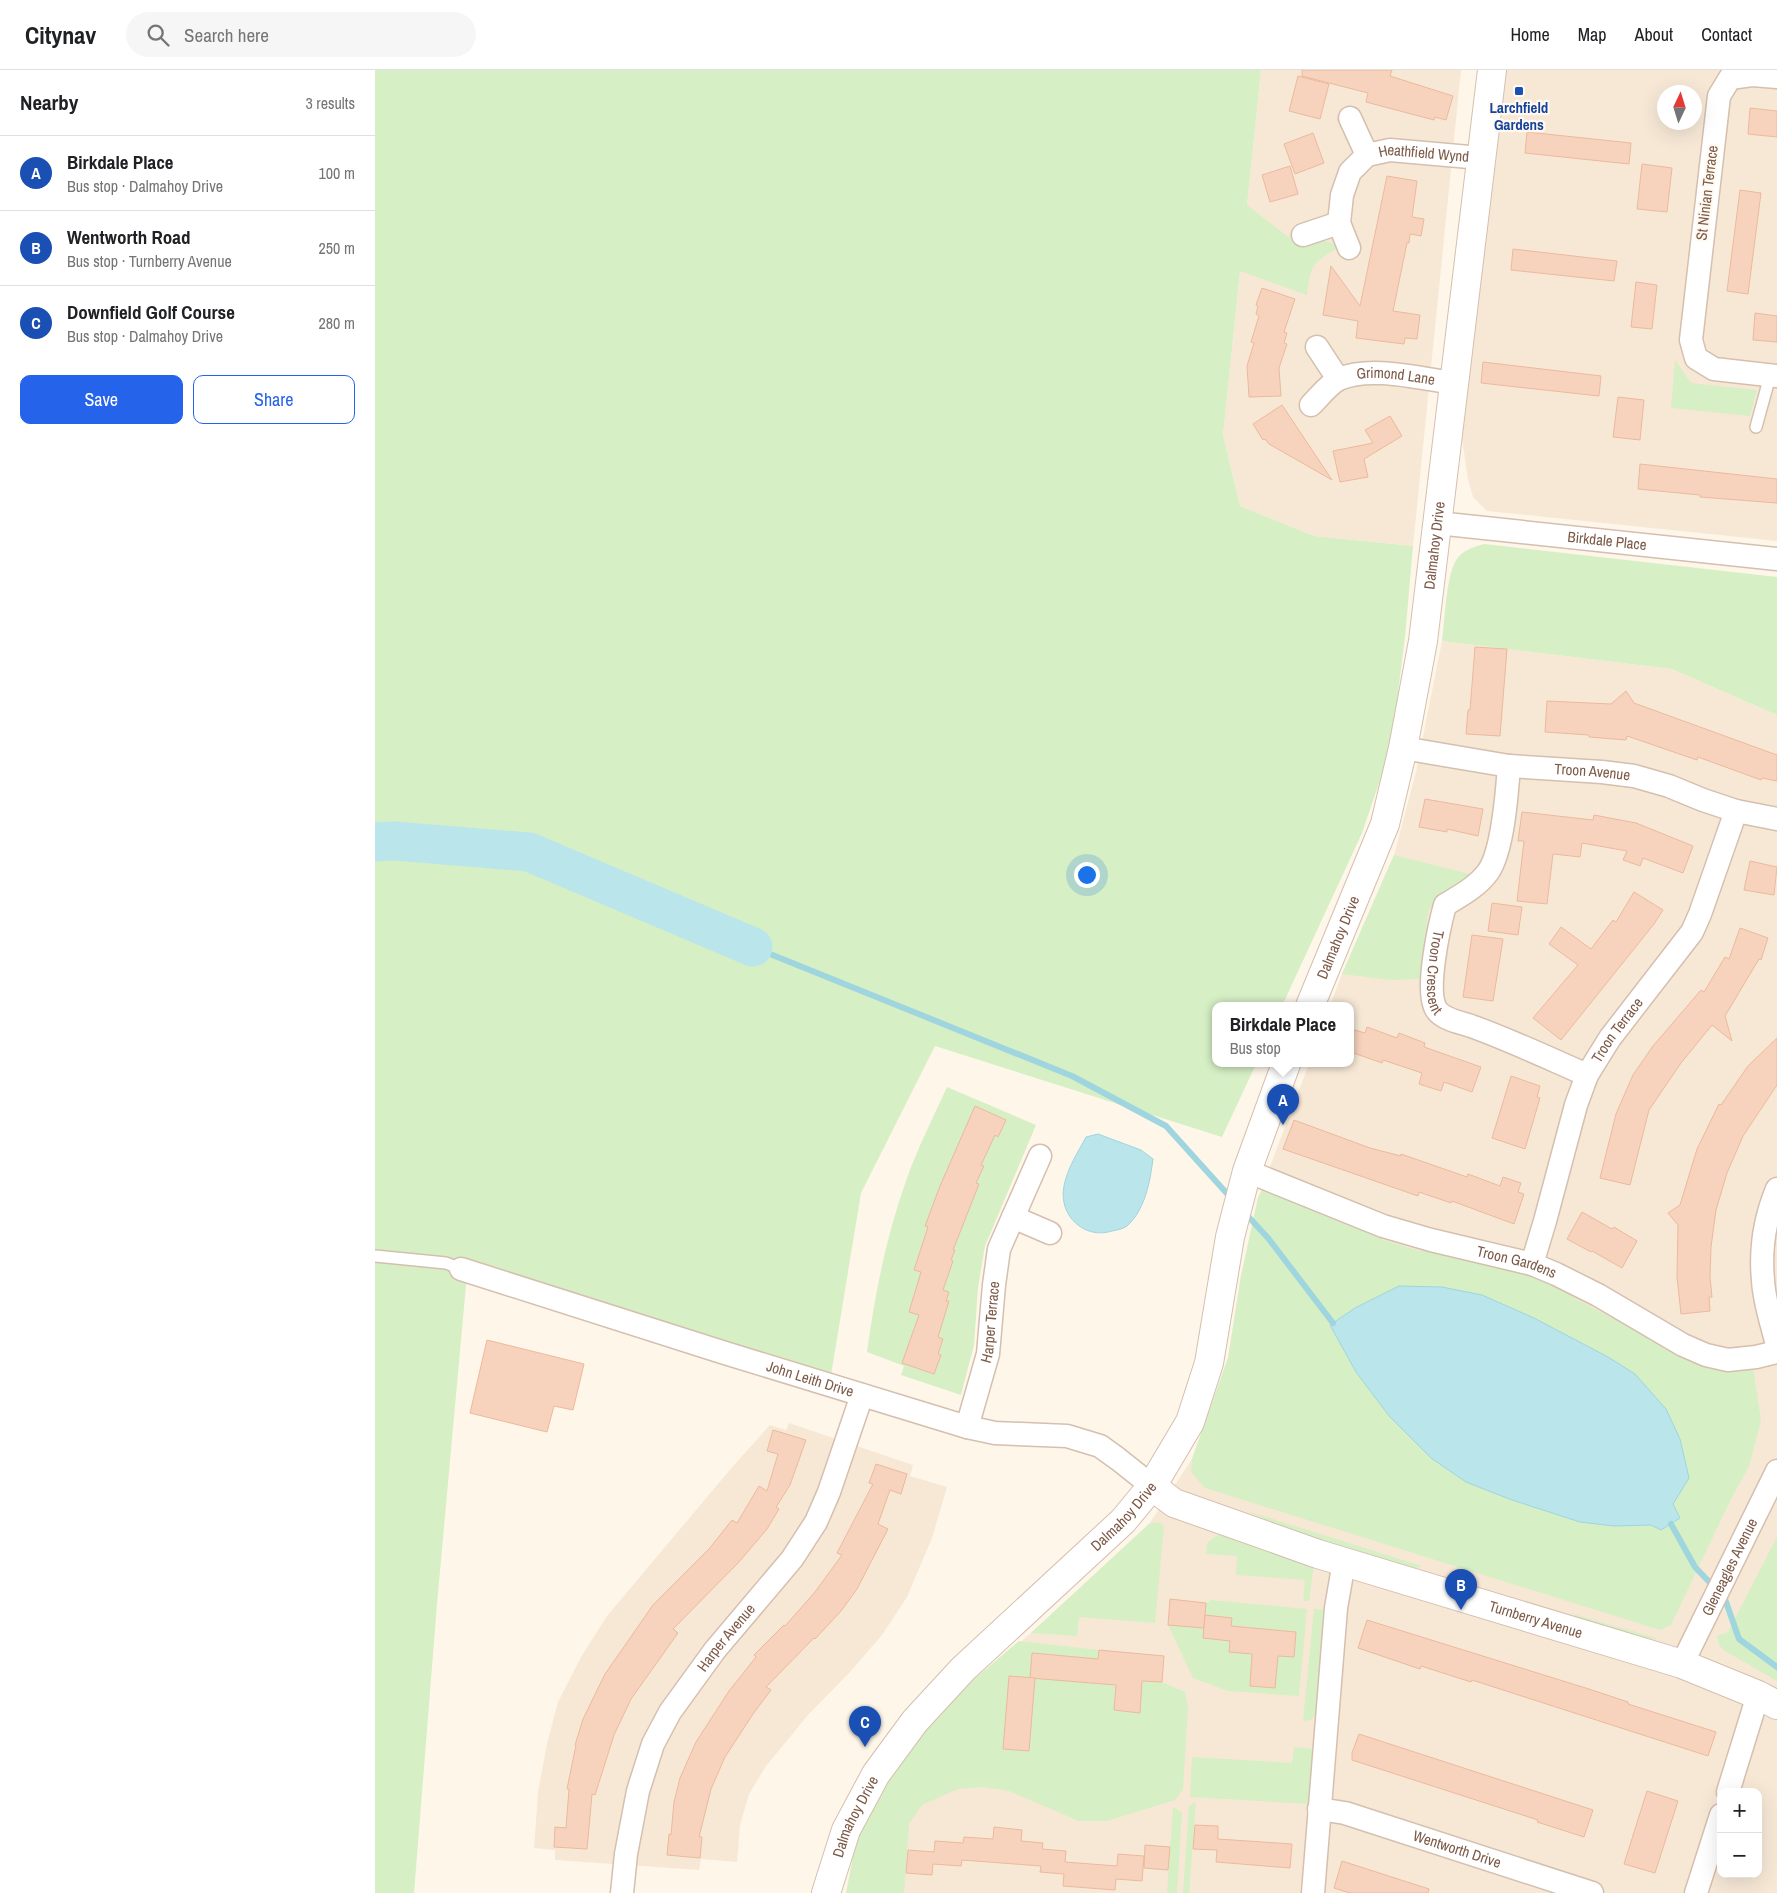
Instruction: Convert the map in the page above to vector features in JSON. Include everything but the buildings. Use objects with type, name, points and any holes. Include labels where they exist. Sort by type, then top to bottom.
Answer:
[{"type":"street","name":"Dalmahoy Drive","points":[[1312,1002],[1385,824],[1403,748],[1423,642],[1492,70]]},
{"type":"street","name":"St Ninian Terrace","points":[[1773,376],[1714,369],[1696,358],[1691,340],[1719,96],[1730,78],[1751,75],[1777,77]]},
{"type":"street","name":"Heathfield Wynd","points":[[1350,118],[1367,155]]},
{"type":"street","name":"Heathfield Wynd","points":[[1349,248],[1339,223],[1342,195],[1349,172],[1367,155],[1390,150],[1481,158]]},
{"type":"street","points":[[1303,235],[1339,223]]},
{"type":"street","name":"Grimond Lane","points":[[1317,347],[1338,379]]},
{"type":"street","name":"Grimond Lane","points":[[1311,405],[1338,379],[1355,375],[1378,373],[1454,384]]},
{"type":"street","name":"Birkdale Place","points":[[1437,523],[1777,559]]},
{"type":"street","name":"Troon Avenue","points":[[1403,748],[1509,766],[1634,776],[1669,786],[1736,811],[1777,819]]},
{"type":"street","name":"Troon Crescent","points":[[1509,766],[1498,849],[1488,872],[1469,891],[1445,905],[1431,993],[1435,1008],[1446,1018],[1497,1035],[1587,1075]]},
{"type":"street","name":"Troon Terrace","points":[[1532,1264],[1576,1105],[1587,1075],[1610,1038],[1692,932],[1701,914],[1736,811]]},
{"type":"street","name":"Dalmahoy Drive","points":[[825,1893],[846,1830],[875,1774],[915,1721],[963,1669],[1123,1521],[1152,1486],[1190,1422],[1209,1363],[1230,1237],[1247,1171],[1285,1067]]},
{"type":"street","name":"Harper Terrace","points":[[967,1427],[988,1354],[999,1249],[1040,1156]]},
{"type":"street","name":"Troon Gardens","points":[[1247,1171],[1383,1226],[1431,1240],[1532,1264],[1557,1274],[1598,1295],[1683,1345],[1706,1355],[1728,1360],[1777,1352]]},
{"type":"street","points":[[1777,1189],[1770,1206],[1770,1243],[1763,1282],[1777,1345]]},
{"type":"street","points":[[1013,1217],[1050,1233]]},
{"type":"street","name":"John Leith Drive","points":[[461,1269],[967,1427],[995,1433],[1067,1436],[1099,1446],[1152,1486]]},
{"type":"street","name":"Harper Avenue","points":[[622,1893],[625,1854],[638,1791],[653,1744],[670,1712],[715,1650],[792,1559],[816,1522],[829,1492],[862,1395]]},
{"type":"street","name":"Gleneagles Avenue","points":[[1682,1664],[1777,1471]]},
{"type":"street","name":"Turnberry Avenue","points":[[1152,1486],[1173,1503],[1344,1562],[1682,1664],[1767,1700]]},
{"type":"street","points":[[1313,1893],[1336,1608],[1344,1562]]},
{"type":"street","points":[[1730,1788],[1767,1700]]},
{"type":"street","name":"Wentworth Drive","points":[[1319,1809],[1345,1813],[1592,1893]]},
{"type":"street","points":[[1696,1893],[1717,1827]]},
{"type":"lane","points":[[1756,427],[1773,376]]},
{"type":"lane","points":[[375,1256],[446,1264],[461,1269]]},
{"type":"shaded area","points":[[1261,70],[1461,70],[1413,546],[1314,536],[1240,506],[1223,435]]},
{"type":"shaded area","points":[[1491,70],[1777,70],[1777,541],[1487,511],[1473,497],[1468,480],[1454,383]]},
{"type":"shaded area","points":[[1442,641],[1672,669],[1777,715],[1777,1893],[846,1893],[938,1710],[1031,1633],[1149,1524],[1192,1459],[1228,1358],[1241,1276],[1258,1198],[1308,1067],[1354,1067],[1354,1002],[1332,1002],[1394,855],[1416,772]]},
{"type":"shaded area","points":[[789,1423],[913,1465],[910,1476],[947,1487],[932,1538],[907,1597],[882,1635],[850,1672],[808,1715],[766,1766],[749,1794],[740,1825],[737,1862],[701,1859],[699,1870],[555,1860],[555,1850],[534,1848],[538,1792],[547,1744],[558,1702],[581,1657],[607,1616],[734,1465],[770,1425],[786,1430]]},
{"type":"green space","points":[[375,70],[1261,70],[1247,205],[1299,245],[1324,241],[1339,248],[1323,257],[1314,266],[1307,295],[1240,271],[1223,435],[1240,506],[1314,536],[1413,546],[1405,637],[1391,748],[1362,833],[1284,1002],[1212,1002],[1212,1067],[1255,1067],[1222,1137],[935,1046],[861,1193],[831,1375],[468,1263],[437,1604],[414,1893],[375,1893]]},
{"type":"green space","points":[[1675,360],[1691,383],[1757,390],[1750,416],[1671,408]]},
{"type":"green space","points":[[1484,544],[1777,577],[1777,715],[1672,669],[1442,641],[1448,586],[1453,566],[1462,553]]},
{"type":"green space","points":[[1394,855],[1474,875],[1461,887],[1444,891],[1428,911],[1423,979],[1390,980],[1342,974]]},
{"type":"green space","points":[[947,1087],[1036,1125],[985,1246],[978,1288],[974,1345],[961,1395],[901,1375],[904,1366],[867,1352],[882,1266],[899,1202],[915,1157]]},
{"type":"green space","points":[[1263,1189],[1373,1230],[1383,1240],[1420,1251],[1437,1248],[1526,1269],[1562,1285],[1576,1299],[1610,1317],[1625,1318],[1753,1366],[1761,1421],[1749,1466],[1729,1503],[1671,1625],[1660,1630],[1205,1488],[1191,1472],[1192,1459],[1228,1358],[1241,1276],[1258,1198]]},
{"type":"green space","points":[[1247,1511],[1422,1566],[1410,1571],[1312,1541]]},
{"type":"green space","points":[[1158,1522],[1164,1526],[1155,1623],[1079,1617],[1077,1636],[1031,1633],[1149,1524]]},
{"type":"green space","points":[[1219,1534],[1314,1564],[1309,1601],[1303,1601],[1305,1580],[1236,1575],[1237,1556],[1206,1554],[1207,1543]]},
{"type":"green space","points":[[1777,1537],[1777,1681],[1725,1651],[1719,1645],[1717,1636],[1728,1632]]},
{"type":"green space","points":[[1211,1600],[1307,1609],[1299,1696],[1228,1691],[1193,1678],[1168,1625],[1204,1628],[1203,1638],[1230,1641],[1229,1652],[1258,1654],[1252,1659],[1250,1685],[1275,1688],[1273,1656],[1294,1657],[1296,1632],[1231,1626],[1232,1618],[1205,1615],[1206,1603]]},
{"type":"green space","points":[[1314,1609],[1328,1610],[1318,1711],[1311,1720],[1303,1721]]},
{"type":"green space","points":[[1573,1614],[1660,1639],[1627,1638],[1585,1626]]},
{"type":"green space","points":[[1019,1641],[1099,1650],[1098,1659],[1032,1653],[1030,1678],[1004,1749],[1029,1751],[1035,1678],[1116,1683],[1114,1710],[1139,1713],[1142,1685],[1137,1680],[1162,1682],[1185,1692],[1188,1707],[1183,1790],[1175,1800],[1107,1821],[1079,1821],[1009,1791],[983,1787],[958,1789],[922,1805],[909,1824],[904,1893],[846,1893],[857,1836],[888,1774],[938,1710]]},
{"type":"green space","points":[[1294,1747],[1315,1749],[1310,1804],[1190,1797],[1192,1757],[1292,1763]]},
{"type":"green space","points":[[1196,1802],[1189,1893],[1183,1893],[1189,1806]]},
{"type":"green space","points":[[1173,1807],[1182,1812],[1177,1893],[1167,1893]]},
{"type":"water","points":[[1098,1134],[1141,1150],[1153,1159],[1146,1195],[1138,1212],[1124,1228],[1102,1233],[1092,1232],[1075,1223],[1065,1207],[1063,1197],[1068,1173],[1086,1137]]},
{"type":"water","points":[[1399,1286],[1442,1287],[1482,1295],[1534,1318],[1608,1357],[1635,1374],[1666,1409],[1680,1439],[1689,1478],[1673,1504],[1680,1518],[1661,1530],[1651,1525],[1614,1526],[1580,1522],[1512,1500],[1466,1482],[1431,1458],[1390,1417],[1356,1372],[1330,1325],[1355,1308]]},
{"type":"waterway","points":[[375,842],[394,841],[529,852],[753,947]]},
{"type":"waterway","points":[[753,947],[1072,1076],[1166,1126],[1231,1198]]},
{"type":"waterway","points":[[1245,1213],[1268,1238],[1333,1323]]},
{"type":"waterway","points":[[1671,1524],[1695,1567],[1715,1588]]},
{"type":"waterway","points":[[1722,1595],[1739,1639],[1777,1667]]},
{"type":"place","name":"Larchfield Gardens","points":[[1519,91]]},
{"type":"place","name":"Birkdale Place","points":[[1283,1125]]},
{"type":"place","name":"Wentworth Road","points":[[1461,1610]]},
{"type":"place","name":"Downfield Golf Course","points":[[865,1747]]}]
